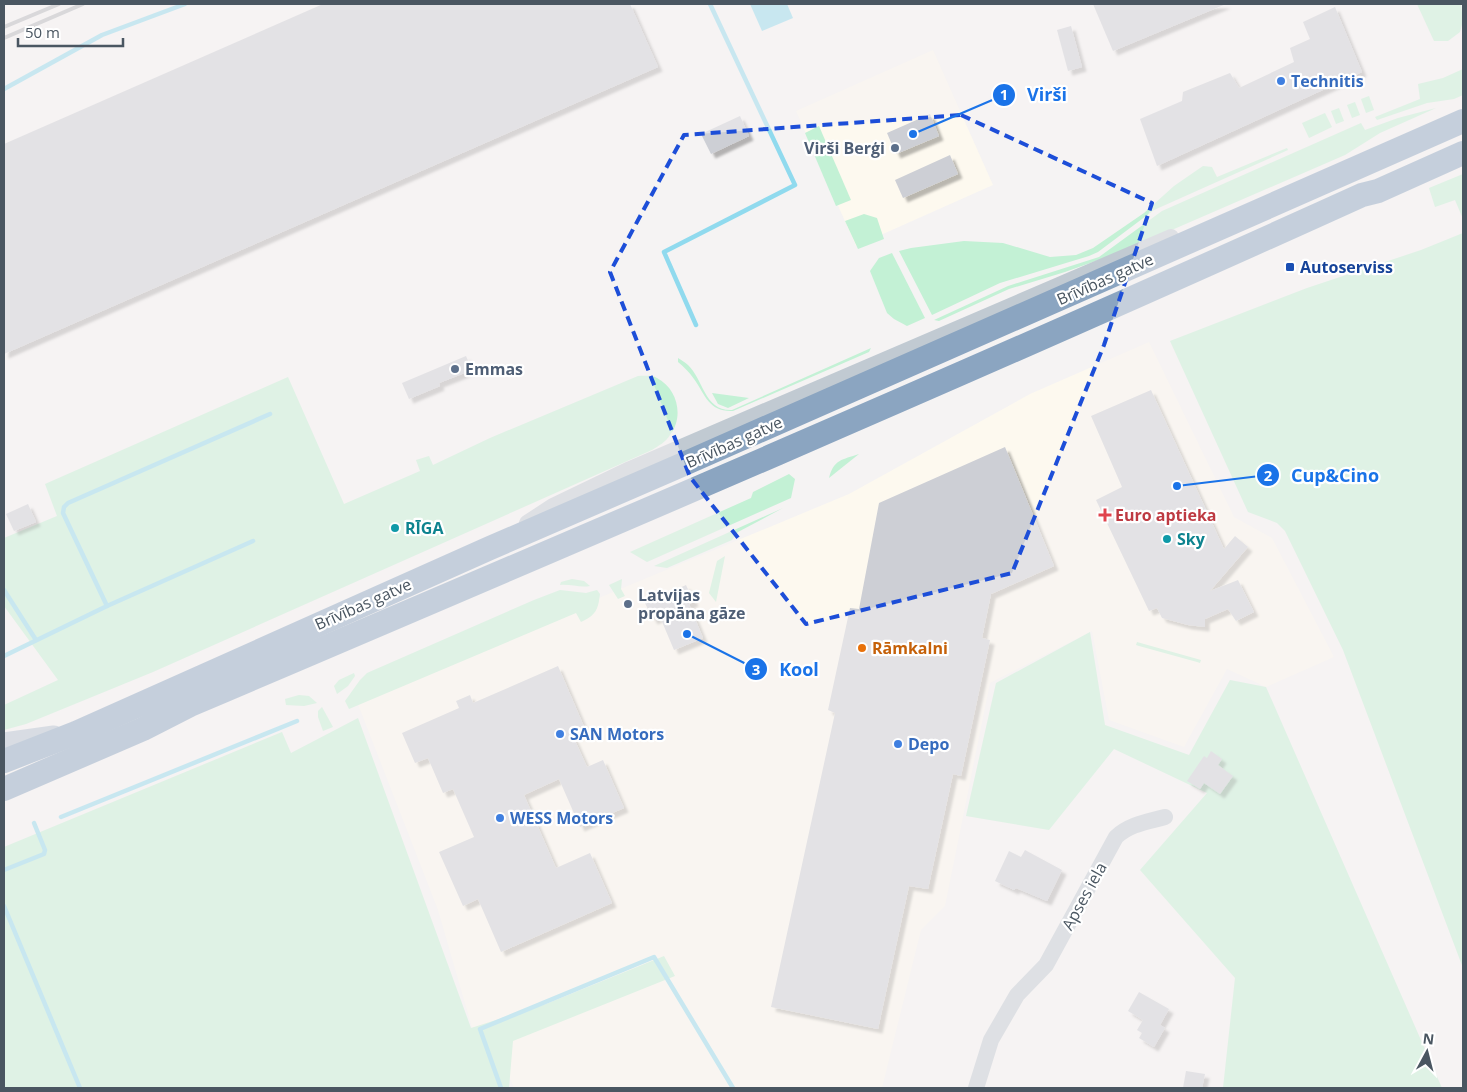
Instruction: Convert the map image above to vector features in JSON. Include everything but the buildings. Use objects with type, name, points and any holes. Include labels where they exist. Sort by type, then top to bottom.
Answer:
[{"type":"highway","name":"Brīvības gatve","points":[[4,761],[76,733],[490,548],[1463,121]]},
{"type":"highway","name":"Brīvības gatve","points":[[4,789],[143,729],[190,705],[583,537],[1191,273],[1362,195],[1378,191],[1463,153]]},
{"type":"main road","points":[[4,743],[76,733]]},
{"type":"street","name":"Apses iela","points":[[976,1088],[991,1040],[1017,995],[1046,965],[1116,837],[1125,829],[1165,817]]},
{"type":"highlighted area","points":[[961,115],[1152,203],[1104,345],[1012,573],[806,624],[690,477],[610,272],[684,135]]},
{"type":"shaded area","name":"Virši Berģi","points":[[933,50],[993,185],[856,246],[796,111]]},
{"type":"shaded area","points":[[1149,342],[1234,517],[1272,538],[1334,657],[1266,687],[1227,669],[1184,747],[1109,720],[1092,631],[990,683],[945,906],[921,930],[882,1088],[514,1088],[508,1074],[473,1031],[438,910],[356,699],[849,494],[1030,394]]},
{"type":"green space","points":[[1417,4],[1461,4],[1463,21],[1460,32],[1448,41],[1434,41]]},
{"type":"green space","points":[[1463,69],[1463,95],[1454,99],[1427,103],[1377,120],[1375,117],[1420,99],[1418,84],[1443,78]]},
{"type":"green space","points":[[1369,96],[1374,110],[1366,113],[1361,99]]},
{"type":"green space","points":[[1355,102],[1360,115],[1352,118],[1347,105]]},
{"type":"green space","points":[[1339,108],[1344,121],[1336,124],[1331,111]]},
{"type":"green space","points":[[1436,108],[1380,133],[1345,155],[1121,252],[1009,289],[939,321],[934,320],[1008,286],[1099,257],[1162,211],[1361,123],[1365,130],[1398,118]]},
{"type":"green space","points":[[1325,113],[1332,127],[1309,138],[1302,123]]},
{"type":"green space","points":[[819,126],[851,200],[836,206],[805,133]]},
{"type":"green space","points":[[1287,148],[1288,150],[1154,210],[1098,252],[1000,283],[932,315],[899,251],[964,241],[1003,243],[1050,257],[1076,255],[1093,248],[1144,213],[1174,186],[1203,166],[1212,167],[1217,177]]},
{"type":"green space","points":[[1463,174],[1463,219],[1455,200],[1435,207],[1429,188]]},
{"type":"green space","points":[[864,214],[877,218],[884,239],[858,249],[845,221]]},
{"type":"green space","points":[[1463,233],[1463,968],[1343,650],[1285,531],[1277,523],[1248,512],[1170,341],[1307,288],[1421,250]]},
{"type":"green space","points":[[892,253],[925,318],[907,326],[887,313],[870,271],[879,258]]},
{"type":"green space","points":[[871,348],[869,352],[733,411],[725,411],[713,406],[694,379],[678,362],[678,358],[688,365],[710,400],[716,406],[732,410]]},
{"type":"green space","points":[[638,376],[653,376],[664,383],[670,389],[677,404],[677,420],[674,428],[662,444],[652,450],[153,672],[26,724],[4,730],[4,705],[58,680],[4,606],[4,538],[57,516],[45,484],[288,377],[344,504],[420,471],[416,460],[429,456],[433,465],[490,438]]},
{"type":"green space","points":[[712,393],[749,398],[728,408],[718,404]]},
{"type":"green space","points":[[859,454],[829,478],[836,464],[843,459]]},
{"type":"green space","points":[[789,474],[795,479],[791,498],[647,562],[630,552],[751,498],[753,492]]},
{"type":"green space","points":[[783,508],[738,532],[732,540],[667,568],[654,566]]},
{"type":"green space","points":[[725,556],[716,602],[709,593],[717,561]]},
{"type":"green space","points":[[572,579],[584,581],[590,586],[560,585],[561,582]]},
{"type":"green space","points":[[622,579],[621,589],[625,596],[618,599],[609,585]]},
{"type":"green space","points":[[560,590],[586,593],[597,590],[600,594],[595,611],[590,617],[581,622],[576,613],[349,709],[345,701],[367,673]]},
{"type":"green space","points":[[1090,632],[1105,725],[1189,755],[1230,680],[1266,687],[1442,1088],[1223,1088],[1235,978],[1140,870],[1207,793],[1114,749],[1049,830],[966,816],[996,683]]},
{"type":"green space","points":[[1137,642],[1201,660],[1200,663],[1139,646],[1136,645]]},
{"type":"green space","points":[[354,673],[355,676],[348,686],[337,694],[334,686],[339,680]]},
{"type":"green space","points":[[299,695],[309,696],[317,703],[304,706],[286,705],[285,699]]},
{"type":"green space","points":[[322,707],[333,727],[323,731],[318,717],[318,711]]},
{"type":"green space","points":[[358,718],[471,1028],[546,1004],[664,956],[675,976],[513,1041],[509,1088],[4,1088],[4,847],[282,732],[291,753]]},
{"type":"water","points":[[750,4],[787,4],[793,18],[762,31]]},
{"type":"waterway","points":[[4,89],[102,35],[185,4]]},
{"type":"waterway","points":[[696,325],[664,252],[795,185],[710,4]]},
{"type":"waterway","points":[[107,606],[63,513],[64,507],[68,503],[270,414]]},
{"type":"waterway","points":[[4,656],[107,606],[253,541]]},
{"type":"waterway","points":[[4,590],[36,640]]},
{"type":"waterway","points":[[61,817],[297,721]]},
{"type":"waterway","points":[[4,870],[44,854],[45,850],[34,823]]},
{"type":"waterway","points":[[4,906],[80,1088]]},
{"type":"waterway","points":[[501,1088],[480,1029],[654,957],[733,1088]]},
{"type":"railway","points":[[4,27],[59,4]]},
{"type":"railway","points":[[4,38],[83,4]]},
{"type":"place","name":"Technitis","points":[[1281,81]]},
{"type":"place","name":"Virši","points":[[913,134]]},
{"type":"place","name":"Virši Berģi","points":[[895,148]]},
{"type":"place","name":"Autoserviss","points":[[1290,267]]},
{"type":"place","name":"Emmas","points":[[455,369]]},
{"type":"place","name":"Cup&Cino","points":[[1177,486]]},
{"type":"place","name":"Euro aptieka","points":[[1105,515]]},
{"type":"place","name":"RĪGA","points":[[395,528]]},
{"type":"place","name":"Sky","points":[[1167,539]]},
{"type":"place","name":"Latvijas propāna gāze","points":[[628,604]]},
{"type":"place","name":"Kool","points":[[687,634]]},
{"type":"place","name":"Rāmkalni","points":[[862,648]]},
{"type":"place","name":"SAN Motors","points":[[560,734]]},
{"type":"place","name":"Depo","points":[[898,744]]},
{"type":"place","name":"WESS Motors","points":[[500,818]]}]
